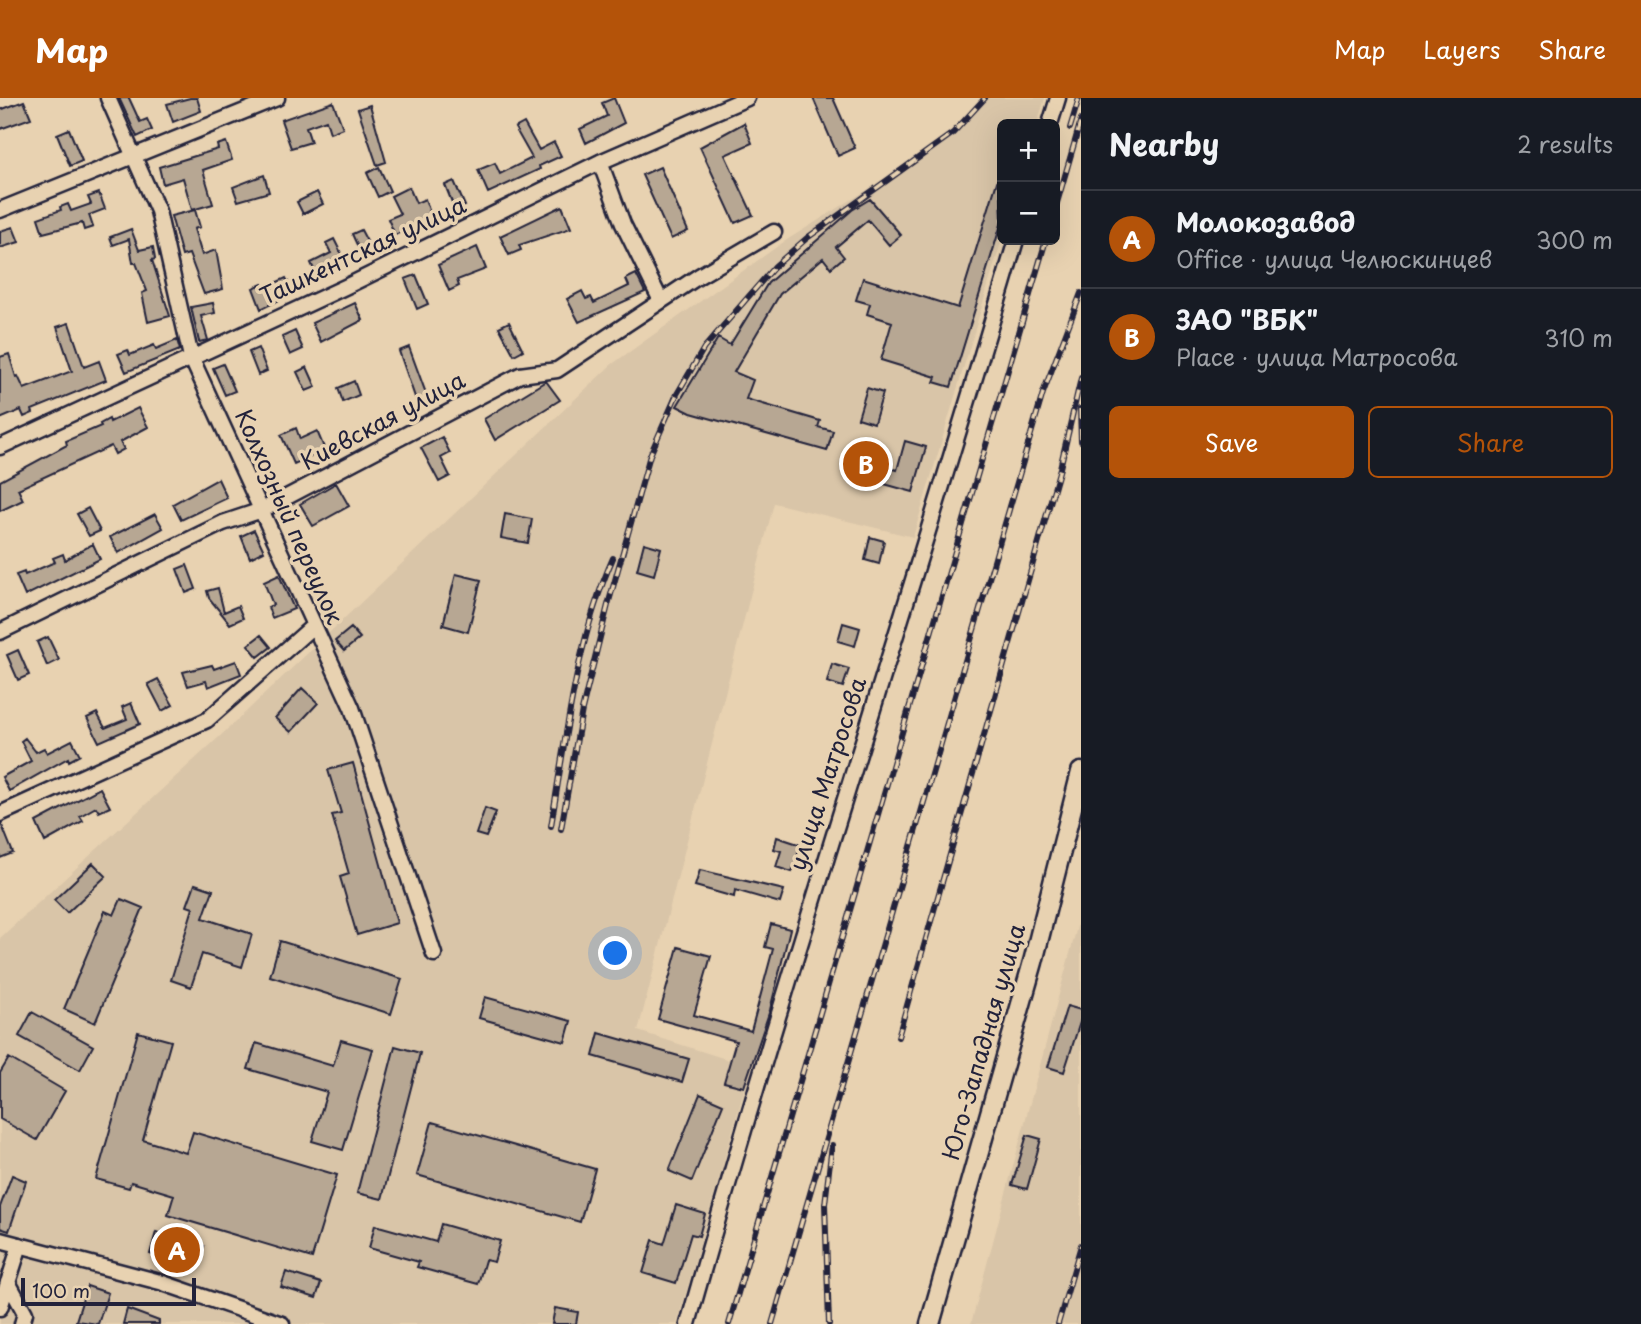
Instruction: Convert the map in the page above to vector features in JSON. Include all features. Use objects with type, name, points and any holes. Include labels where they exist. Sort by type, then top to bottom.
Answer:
[{"type":"main road","name":"Юго-Западная улица","points":[[930,1324],[1033,962],[1081,772]]},
{"type":"street","name":"Колхозный переулок","points":[[108,98],[158,211],[191,357],[352,708],[434,954]]},
{"type":"street","points":[[0,210],[277,98]]},
{"type":"street","name":"Ташкентская улица","points":[[0,447],[345,287],[600,162],[747,98]]},
{"type":"street","points":[[1052,119],[1058,98]]},
{"type":"street","points":[[600,162],[623,224],[662,301]]},
{"type":"street","name":"Киевская улица","points":[[0,632],[223,523],[262,510],[520,375],[557,370],[774,232]]},
{"type":"street","name":"улица Матросова","points":[[688,1324],[837,815],[930,531],[1015,245]]},
{"type":"street","points":[[0,814],[207,720],[313,626]]},
{"type":"street","points":[[0,1240],[160,1282],[282,1324]]},
{"type":"street","points":[[0,1308],[20,1245]]},
{"type":"street","points":[[8,1282],[25,1313],[22,1324]]},
{"type":"shaded area","points":[[987,98],[1045,98],[1039,119],[997,119],[997,245],[1000,245],[913,537],[774,503],[638,1031],[751,1067],[677,1324],[0,1324],[0,938],[230,727],[611,365],[785,241],[954,136]]},
{"type":"shaded area","points":[[1081,912],[1081,1324],[971,1324]]},
{"type":"building","points":[[119,98],[129,98],[140,122],[147,119],[152,130],[137,137]]},
{"type":"building","points":[[197,98],[201,111],[173,122],[167,104]]},
{"type":"building","points":[[614,98],[624,123],[586,143],[580,129],[607,116],[602,103]]},
{"type":"building","points":[[813,98],[833,98],[855,148],[838,156]]},
{"type":"building","points":[[24,101],[31,118],[0,129],[0,110]]},
{"type":"building","points":[[333,102],[343,128],[330,133],[326,120],[306,127],[311,142],[291,148],[281,120]]},
{"type":"building","points":[[370,105],[386,162],[377,165],[358,109]]},
{"type":"building","points":[[524,123],[539,150],[554,142],[561,156],[539,166],[540,169],[488,193],[478,170],[495,163],[500,174],[532,158],[515,128]]},
{"type":"building","points":[[744,123],[752,143],[725,155],[753,215],[735,223],[700,147]]},
{"type":"building","points":[[69,129],[82,161],[70,166],[57,134]]},
{"type":"building","points":[[226,142],[232,160],[203,170],[213,204],[192,210],[183,178],[163,184],[159,167],[218,149],[217,145]]},
{"type":"building","points":[[379,167],[390,191],[378,197],[367,173]]},
{"type":"building","points":[[660,167],[688,231],[671,239],[642,175]]},
{"type":"building","points":[[264,175],[269,192],[238,201],[233,187]]},
{"type":"building","points":[[454,181],[465,206],[455,210],[445,185]]},
{"type":"building","points":[[997,182],[997,237],[951,387],[934,382],[936,377],[881,360],[892,322],[867,314],[870,304],[856,300],[863,278],[958,308]]},
{"type":"building","points":[[409,187],[416,203],[425,199],[432,218],[395,235],[388,219],[400,214],[391,196]]},
{"type":"building","points":[[317,192],[323,204],[303,214],[297,202]]},
{"type":"building","points":[[99,193],[105,209],[89,215],[93,227],[84,230],[82,223],[43,233],[38,218],[61,210],[60,207],[68,204],[71,211],[91,204],[88,197]]},
{"type":"building","points":[[870,199],[901,235],[889,245],[868,220],[836,247],[844,257],[831,268],[823,258],[780,294],[734,372],[753,380],[746,399],[820,421],[818,427],[833,431],[827,451],[691,413],[677,406],[718,338],[730,345],[768,283],[852,210]]},
{"type":"building","points":[[562,206],[571,228],[519,245],[521,250],[509,255],[500,236]]},
{"type":"building","points":[[195,210],[200,227],[194,229],[202,255],[216,250],[223,289],[204,294],[189,254],[182,256],[171,216]]},
{"type":"building","points":[[13,227],[19,242],[0,248],[0,231]]},
{"type":"building","points":[[131,229],[139,250],[153,247],[155,259],[152,260],[170,316],[148,322],[142,293],[147,291],[136,263],[133,263],[129,239],[113,245],[110,237]]},
{"type":"building","points":[[361,230],[372,251],[362,256],[352,234]]},
{"type":"building","points":[[334,239],[347,265],[318,279],[311,263],[331,253],[326,243]]},
{"type":"building","points":[[477,247],[486,269],[457,280],[459,286],[449,291],[438,265]]},
{"type":"building","points":[[636,274],[645,292],[579,322],[567,299],[582,291],[586,299],[591,297],[594,303],[629,286],[626,279]]},
{"type":"building","points":[[416,275],[428,304],[417,309],[405,279]]},
{"type":"building","points":[[286,278],[293,293],[261,309],[253,288],[262,284],[264,288]]},
{"type":"building","points":[[213,303],[215,313],[201,316],[208,340],[199,342],[191,307]]},
{"type":"building","points":[[355,303],[363,320],[321,342],[312,323]]},
{"type":"building","points":[[509,322],[523,350],[514,355],[499,327]]},
{"type":"building","points":[[69,323],[84,367],[99,361],[106,380],[32,410],[33,413],[24,417],[21,410],[0,419],[0,357],[9,354],[16,377],[18,376],[24,389],[72,371],[57,327]]},
{"type":"building","points":[[295,331],[303,349],[290,355],[282,337]]},
{"type":"building","points":[[177,340],[180,350],[126,372],[118,354],[128,350],[130,355],[154,345],[156,349]]},
{"type":"building","points":[[409,347],[428,399],[417,403],[399,351]]},
{"type":"building","points":[[258,348],[267,371],[258,375],[249,352]]},
{"type":"building","points":[[223,364],[235,391],[225,395],[213,368]]},
{"type":"building","points":[[307,367],[316,387],[306,391],[297,372]]},
{"type":"building","points":[[354,381],[359,395],[343,402],[338,388]]},
{"type":"building","points":[[546,381],[560,400],[495,440],[484,419]]},
{"type":"building","points":[[867,388],[883,393],[874,423],[858,418]]},
{"type":"building","points":[[138,408],[148,427],[120,442],[124,449],[115,454],[111,446],[18,489],[23,500],[0,511],[0,481],[67,445],[66,441]]},
{"type":"building","points":[[296,428],[300,439],[317,431],[325,450],[294,464],[281,435]]},
{"type":"building","points":[[442,437],[450,453],[441,458],[450,476],[439,482],[421,448]]},
{"type":"building","points":[[905,441],[926,447],[913,492],[852,475],[857,459],[897,470]]},
{"type":"building","points":[[218,479],[227,498],[181,520],[173,504]]},
{"type":"building","points":[[336,483],[349,506],[313,526],[300,504]]},
{"type":"building","points":[[88,508],[100,531],[89,536],[77,514]]},
{"type":"building","points":[[155,514],[163,528],[118,553],[110,537]]},
{"type":"building","points":[[505,514],[532,519],[528,543],[501,538]]},
{"type":"building","points":[[254,530],[264,551],[250,558],[241,536]]},
{"type":"building","points":[[870,537],[884,541],[879,564],[865,560]]},
{"type":"building","points":[[644,543],[661,548],[654,575],[637,570]]},
{"type":"building","points":[[93,544],[100,559],[25,596],[16,575],[24,572],[25,575],[55,562],[53,558],[63,554],[65,560]]},
{"type":"building","points":[[187,565],[196,589],[186,593],[177,569]]},
{"type":"building","points":[[456,574],[481,580],[468,632],[443,625]]},
{"type":"building","points":[[279,575],[294,609],[272,618],[268,607],[273,605],[264,582]]},
{"type":"building","points":[[218,588],[224,612],[238,606],[243,618],[230,624],[209,598],[207,591]]},
{"type":"building","points":[[843,623],[860,628],[855,646],[838,641]]},
{"type":"building","points":[[351,628],[360,638],[344,651],[335,641]]},
{"type":"building","points":[[261,635],[271,647],[258,657],[248,645]]},
{"type":"building","points":[[48,637],[59,660],[47,666],[37,642]]},
{"type":"building","points":[[18,650],[29,675],[18,680],[7,655]]},
{"type":"building","points":[[236,661],[241,674],[208,687],[206,681],[188,686],[183,672],[212,665],[214,669]]},
{"type":"building","points":[[832,664],[849,669],[843,687],[827,682]]},
{"type":"building","points":[[158,679],[173,705],[162,711],[148,684]]},
{"type":"building","points":[[302,688],[318,703],[291,732],[275,718]]},
{"type":"building","points":[[131,703],[140,724],[99,742],[87,718],[97,713],[105,728],[127,719],[122,707]]},
{"type":"building","points":[[25,738],[36,752],[44,748],[47,753],[72,740],[80,755],[69,761],[68,758],[9,791],[2,777],[31,761],[21,741]]},
{"type":"building","points":[[353,763],[397,923],[357,935],[340,877],[349,874],[332,815],[341,813],[328,770]]},
{"type":"building","points":[[100,788],[110,807],[99,812],[96,807],[80,816],[83,821],[45,842],[36,822]]},
{"type":"building","points":[[485,808],[496,812],[486,837],[476,834]]},
{"type":"building","points":[[0,824],[13,853],[0,858]]},
{"type":"building","points":[[777,837],[801,845],[792,872],[776,867],[781,851],[774,849]]},
{"type":"building","points":[[93,863],[106,876],[67,913],[54,900]]},
{"type":"building","points":[[700,870],[784,890],[780,903],[735,890],[734,897],[695,886]]},
{"type":"building","points":[[195,884],[213,890],[203,918],[252,934],[242,967],[202,954],[191,987],[171,980],[193,908],[187,906]]},
{"type":"building","points":[[121,899],[143,908],[95,1023],[64,1009],[105,911],[114,915]]},
{"type":"building","points":[[771,924],[790,929],[770,1010],[744,1087],[724,1082],[736,1041],[658,1019],[678,947],[711,956],[694,1015],[751,1031],[773,949],[765,947]]},
{"type":"building","points":[[280,941],[402,979],[391,1014],[270,976]]},
{"type":"building","points":[[485,997],[571,1021],[565,1042],[479,1018]]},
{"type":"building","points":[[1067,1006],[1081,1010],[1081,1019],[1064,1072],[1048,1067]]},
{"type":"building","points":[[32,1012],[93,1046],[80,1070],[19,1036]]},
{"type":"building","points":[[138,1032],[171,1041],[143,1140],[186,1153],[193,1132],[337,1175],[312,1258],[168,1215],[174,1195],[131,1182],[129,1188],[96,1179]]},
{"type":"building","points":[[599,1033],[689,1059],[682,1082],[593,1056]]},
{"type":"building","points":[[341,1040],[373,1049],[343,1150],[312,1141],[327,1092],[248,1069],[256,1043],[333,1066]]},
{"type":"building","points":[[395,1046],[420,1053],[382,1199],[357,1193]]},
{"type":"building","points":[[9,1058],[65,1091],[37,1140],[0,1119],[0,1073]]},
{"type":"building","points":[[700,1094],[723,1104],[692,1181],[669,1171]]},
{"type":"building","points":[[432,1122],[595,1169],[580,1222],[417,1175]]},
{"type":"building","points":[[1027,1135],[1041,1139],[1027,1189],[1012,1185]]},
{"type":"building","points":[[12,1175],[26,1181],[9,1231],[0,1228],[0,1207]]},
{"type":"building","points":[[676,1205],[705,1214],[699,1236],[691,1234],[676,1283],[643,1273],[653,1240],[664,1244]]},
{"type":"building","points":[[441,1224],[500,1241],[494,1262],[485,1260],[478,1284],[417,1267],[419,1262],[369,1248],[375,1225],[436,1242]]},
{"type":"building","points":[[156,1232],[204,1246],[197,1268],[150,1254]]},
{"type":"building","points":[[286,1272],[321,1283],[316,1298],[281,1287]]},
{"type":"building","points":[[87,1286],[108,1293],[98,1324],[76,1321]]},
{"type":"building","points":[[555,1308],[578,1312],[576,1324],[552,1324]]},
{"type":"building","points":[[127,1309],[159,1321],[159,1324],[123,1324]]},
{"type":"railway","points":[[561,829],[582,710],[608,605],[650,455],[677,394],[704,348],[775,266],[807,238],[953,133],[985,98]]},
{"type":"railway","points":[[1070,128],[1079,98]]},
{"type":"railway","points":[[1060,193],[1081,120]]},
{"type":"railway","points":[[729,1324],[1045,245]]},
{"type":"railway","points":[[772,1324],[1043,393],[1081,293]]},
{"type":"railway","points":[[898,1037],[1060,468],[1081,378]]},
{"type":"railway","points":[[1080,409],[1081,441]]},
{"type":"railway","points":[[551,826],[581,656],[600,590],[613,558]]},
{"type":"railway","points":[[829,1324],[825,1204],[832,1145]]},
{"type":"railway","points":[[1058,1324],[1081,1245]]},
{"type":"place","name":"ЗАО \"ВБК\"","points":[[866,464]]},
{"type":"place","name":"Молокозавод","points":[[177,1250]]}]
